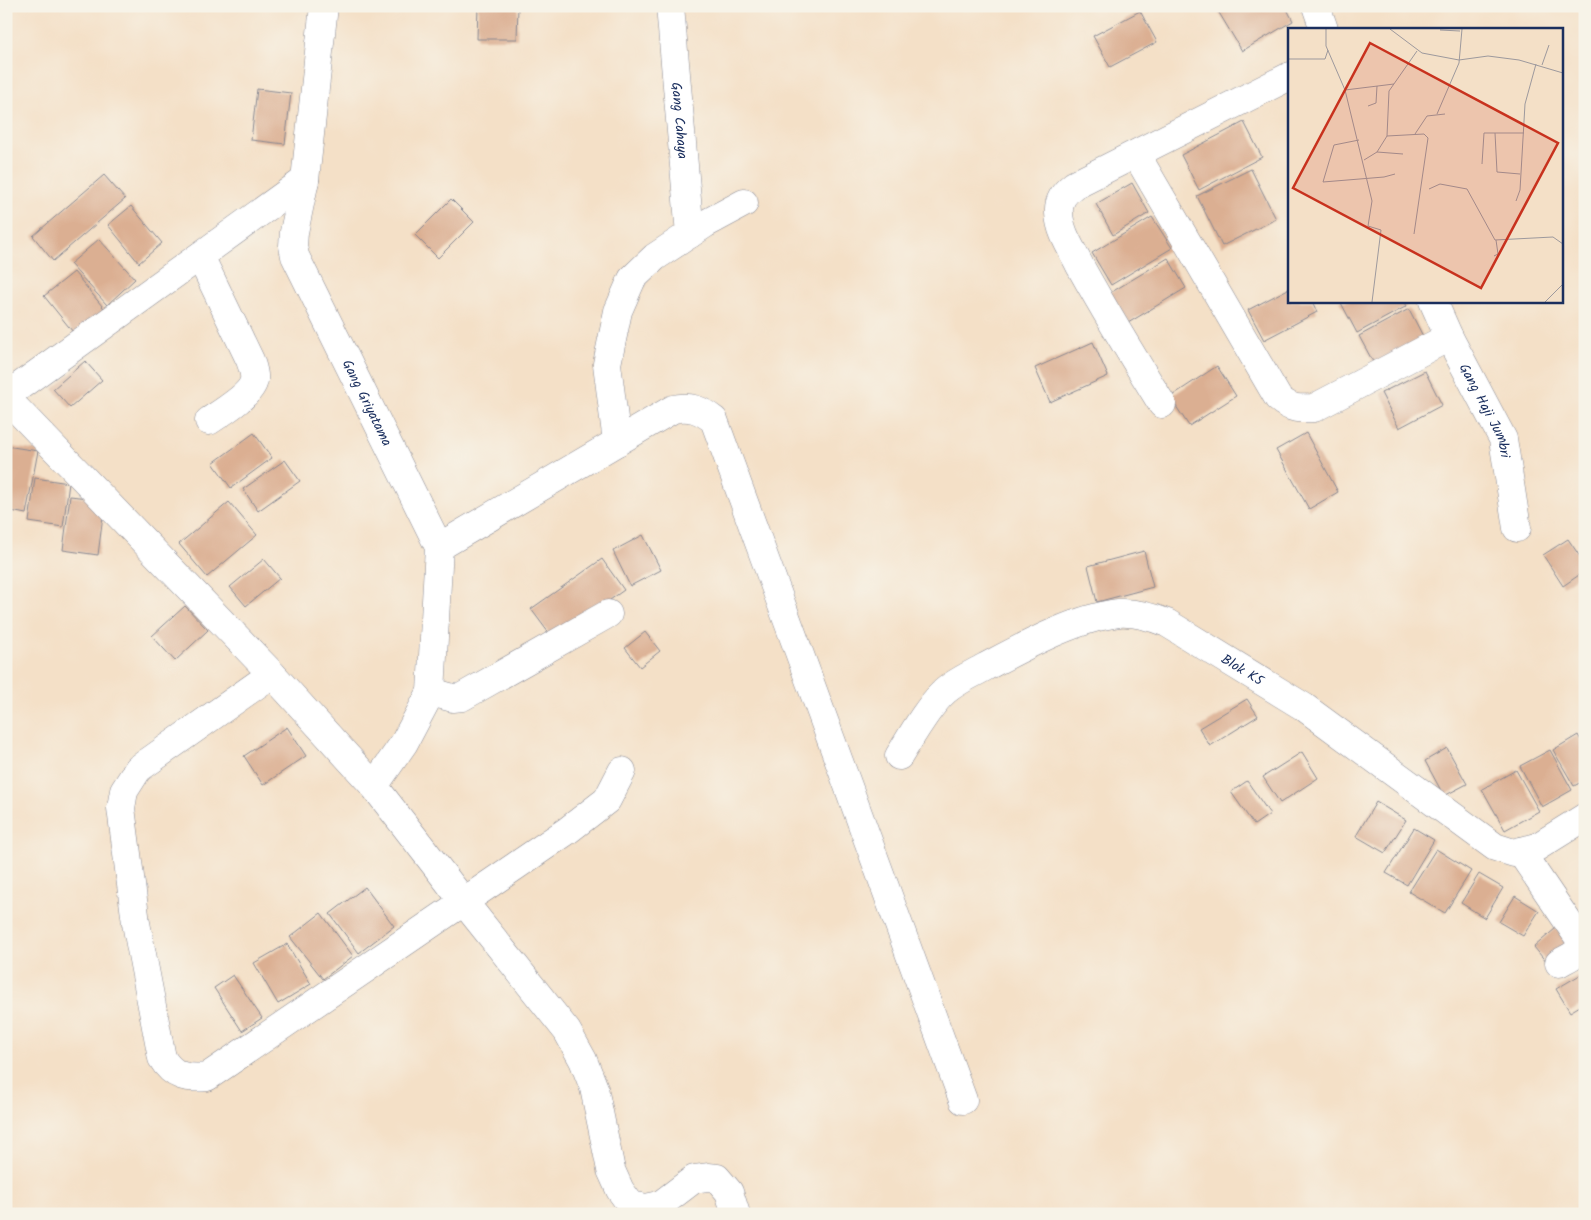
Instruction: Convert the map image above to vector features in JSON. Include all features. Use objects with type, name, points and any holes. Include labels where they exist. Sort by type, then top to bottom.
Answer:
[{"type":"street","name":"Gang Griyatama","points":[[324,6],[305,180],[294,232],[293,246],[295,256],[439,547],[430,692],[404,743],[374,786]]},
{"type":"street","name":"Gang Cahaya","points":[[670,6],[690,234]]},
{"type":"street","points":[[1316,6],[1324,28]]},
{"type":"street","points":[[1162,404],[1094,291],[1062,232],[1058,211],[1060,201],[1064,193],[1074,185],[1288,77]]},
{"type":"street","points":[[1136,154],[1278,398],[1288,406],[1300,409],[1314,408],[1449,336]]},
{"type":"street","points":[[305,180],[6,397],[272,674],[374,786],[567,1031],[583,1060],[594,1088],[611,1170],[620,1190],[631,1205],[646,1208],[660,1205],[694,1179],[708,1177],[717,1178],[729,1192],[736,1214]]},
{"type":"street","points":[[617,442],[607,364],[618,311],[632,279],[655,257],[690,234],[744,203]]},
{"type":"street","points":[[200,256],[250,360],[254,373],[254,380],[250,389],[209,421]]},
{"type":"street","name":"Gang Haji Jumbri","points":[[1432,302],[1503,439],[1517,528]]},
{"type":"street","points":[[439,547],[673,409],[695,408],[714,420],[963,1100]]},
{"type":"street","name":"Blok K5","points":[[899,756],[942,693],[958,682],[1051,634],[1094,617],[1121,613],[1150,616],[1167,623],[1304,707],[1495,847],[1514,853],[1537,847],[1585,817]]},
{"type":"street","points":[[430,692],[453,698],[462,697],[608,614]]},
{"type":"street","points":[[272,674],[138,769],[124,791],[121,808],[136,923],[162,1058],[168,1068],[186,1077],[207,1077],[567,831],[607,800],[622,771]]},
{"type":"street","points":[[1520,851],[1581,941],[1581,947],[1577,952],[1559,963]]},
{"type":"building","points":[[478,6],[518,6],[517,39],[477,39]]},
{"type":"building","points":[[1215,6],[1238,6],[1239,8],[1242,6],[1291,6],[1287,9],[1293,21],[1242,51]]},
{"type":"building","points":[[1140,11],[1157,42],[1110,67],[1093,36]]},
{"type":"building","points":[[257,89],[291,93],[285,144],[251,140]]},
{"type":"building","points":[[1244,122],[1262,157],[1199,190],[1181,155]]},
{"type":"building","points":[[1251,169],[1276,219],[1222,246],[1197,196]]},
{"type":"building","points":[[104,175],[125,199],[53,261],[33,236]]},
{"type":"building","points":[[1132,183],[1149,213],[1113,235],[1096,204]]},
{"type":"building","points":[[451,199],[474,222],[438,258],[415,235]]},
{"type":"building","points":[[131,206],[162,243],[139,263],[108,225]]},
{"type":"building","points":[[1152,217],[1172,248],[1111,285],[1092,253]]},
{"type":"building","points":[[99,239],[135,279],[107,305],[70,264]]},
{"type":"building","points":[[1168,258],[1186,288],[1128,323],[1110,293]]},
{"type":"building","points":[[74,272],[107,312],[77,337],[44,296]]},
{"type":"building","points":[[1288,289],[1288,302],[1312,302],[1317,312],[1264,340],[1248,310]]},
{"type":"building","points":[[1341,302],[1405,302],[1407,306],[1357,333]]},
{"type":"building","points":[[1409,309],[1427,344],[1378,371],[1359,336]]},
{"type":"building","points":[[1093,342],[1108,376],[1050,402],[1035,368]]},
{"type":"building","points":[[85,361],[102,380],[70,408],[53,389]]},
{"type":"building","points":[[1217,366],[1236,396],[1189,426],[1170,397]]},
{"type":"building","points":[[1425,371],[1442,405],[1399,428],[1381,393]]},
{"type":"building","points":[[254,433],[272,458],[231,488],[213,463]]},
{"type":"building","points":[[1306,433],[1338,492],[1309,509],[1276,450]]},
{"type":"building","points":[[6,446],[38,451],[26,514],[6,510]]},
{"type":"building","points":[[285,460],[300,481],[258,511],[243,489]]},
{"type":"building","points":[[35,478],[69,483],[63,527],[29,522]]},
{"type":"building","points":[[70,496],[105,500],[98,555],[63,550]]},
{"type":"building","points":[[229,502],[257,535],[207,577],[179,544]]},
{"type":"building","points":[[643,535],[661,570],[630,586],[613,551]]},
{"type":"building","points":[[1568,539],[1585,564],[1585,571],[1563,586],[1543,555]]},
{"type":"building","points":[[1144,551],[1153,587],[1097,602],[1088,566]]},
{"type":"building","points":[[264,559],[280,578],[246,606],[230,587]]},
{"type":"building","points":[[602,559],[624,590],[554,640],[531,609]]},
{"type":"building","points":[[185,606],[208,630],[175,661],[152,636]]},
{"type":"building","points":[[645,632],[660,651],[640,667],[625,648]]},
{"type":"building","points":[[1247,699],[1258,716],[1210,746],[1199,728]]},
{"type":"building","points":[[287,727],[306,756],[263,785],[244,756]]},
{"type":"building","points":[[1578,735],[1585,747],[1585,780],[1574,786],[1553,750]]},
{"type":"building","points":[[1447,748],[1467,784],[1444,796],[1425,761]]},
{"type":"building","points":[[1550,750],[1572,790],[1542,807],[1520,766]]},
{"type":"building","points":[[1302,752],[1318,778],[1280,803],[1263,777]]},
{"type":"building","points":[[1516,770],[1539,811],[1505,830],[1482,789]]},
{"type":"building","points":[[1247,781],[1270,814],[1254,825],[1231,792]]},
{"type":"building","points":[[1376,802],[1406,820],[1385,853],[1356,836]]},
{"type":"building","points":[[1414,828],[1434,840],[1407,885],[1386,873]]},
{"type":"building","points":[[1436,849],[1471,871],[1445,913],[1409,892]]},
{"type":"building","points":[[1479,874],[1503,888],[1485,918],[1461,903]]},
{"type":"building","points":[[365,887],[394,926],[359,953],[330,914]]},
{"type":"building","points":[[1515,896],[1539,911],[1523,936],[1499,922]]},
{"type":"building","points":[[321,913],[353,956],[323,979],[290,937]]},
{"type":"building","points":[[1556,928],[1574,949],[1551,968],[1534,947]]},
{"type":"building","points":[[287,944],[311,984],[278,1004],[254,963]]},
{"type":"building","points":[[1585,972],[1585,1003],[1570,1012],[1556,989]]},
{"type":"building","points":[[233,975],[262,1018],[242,1031],[214,988]]}]
